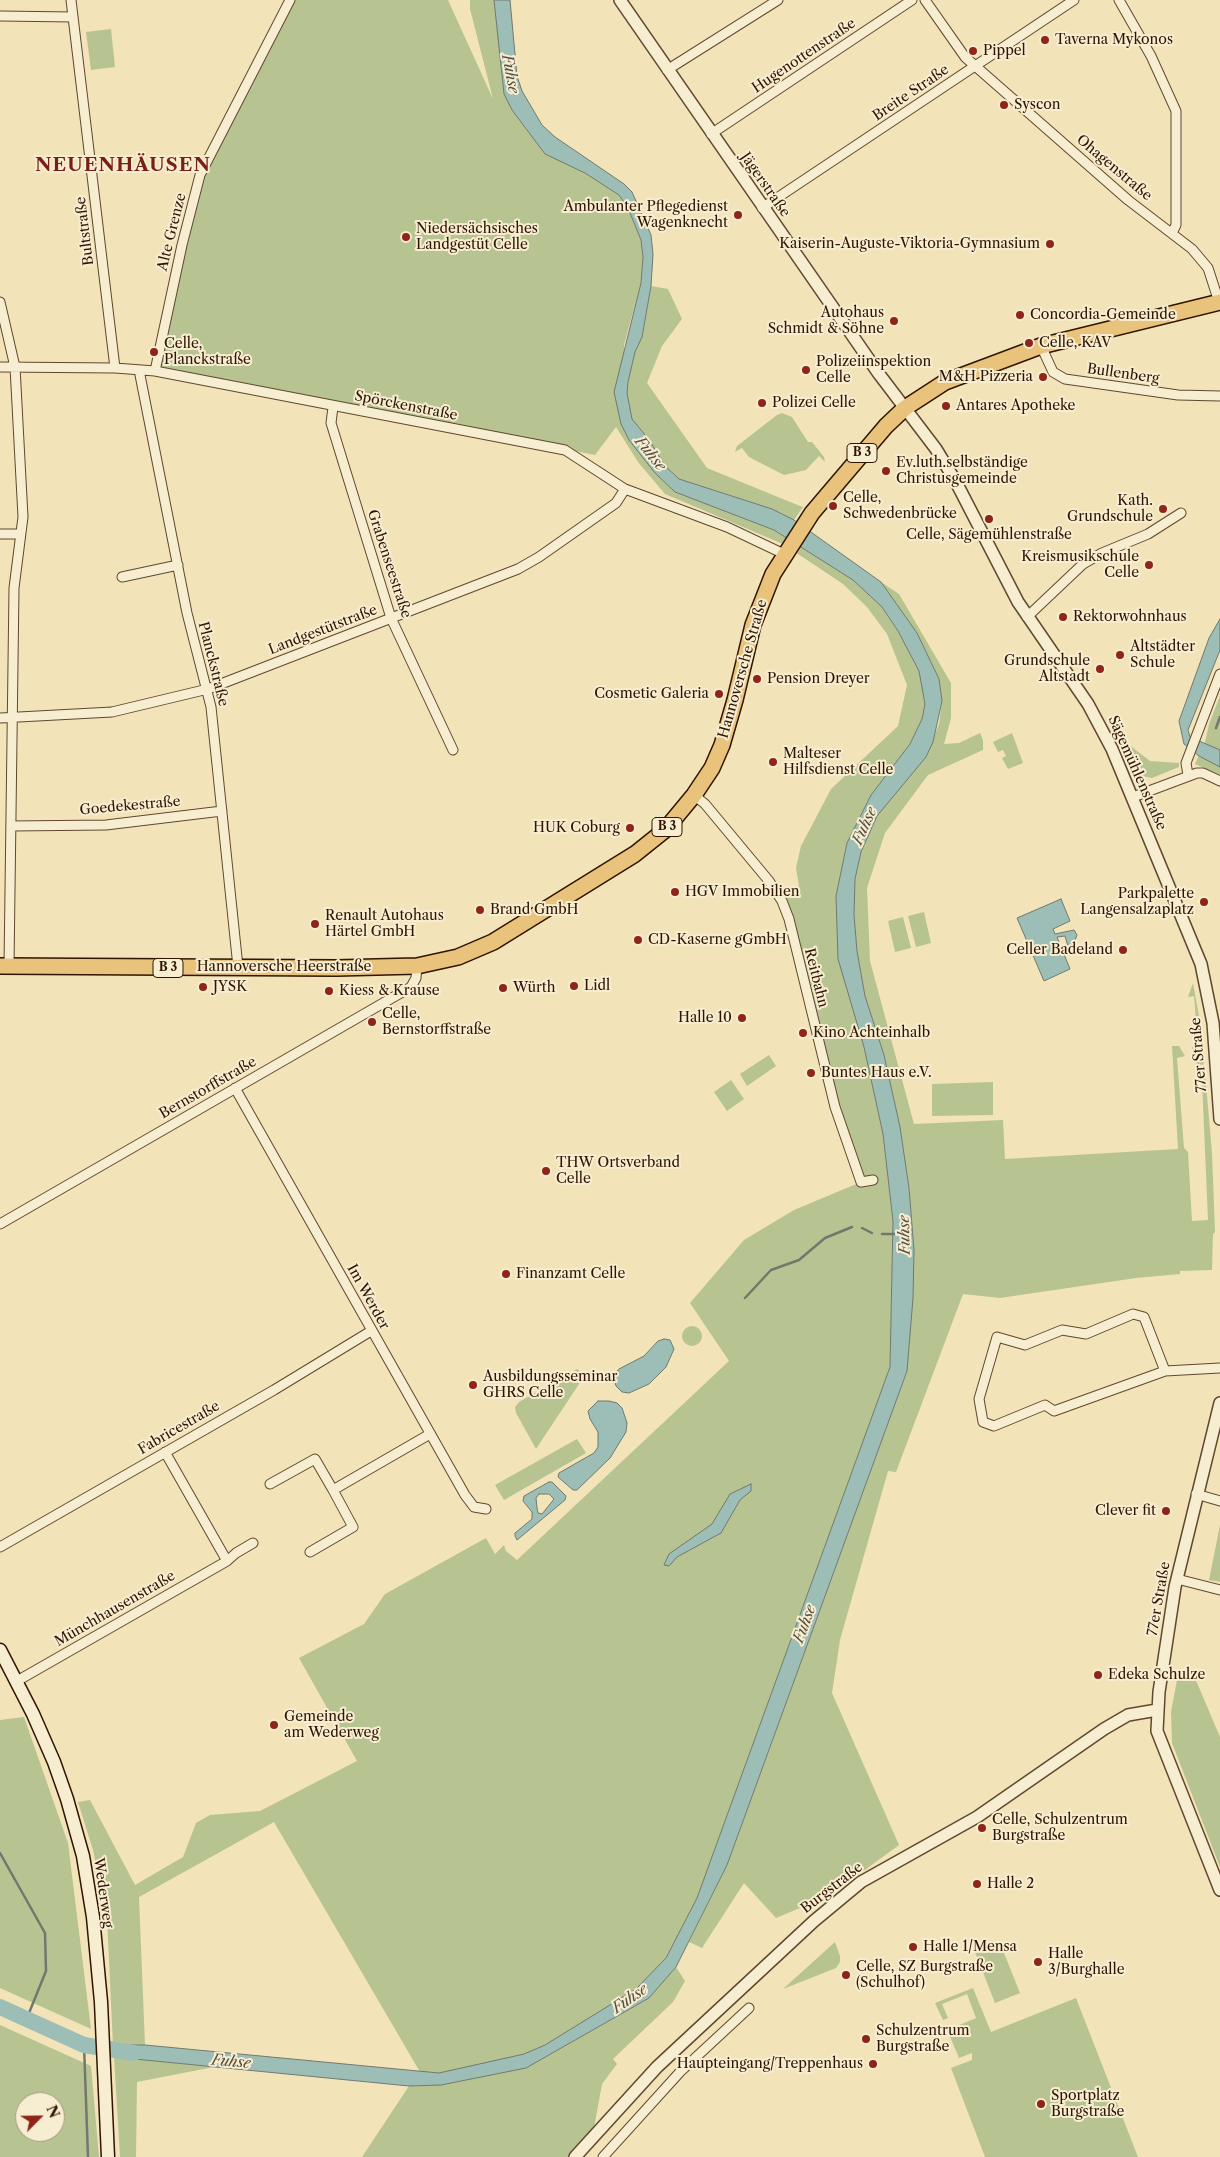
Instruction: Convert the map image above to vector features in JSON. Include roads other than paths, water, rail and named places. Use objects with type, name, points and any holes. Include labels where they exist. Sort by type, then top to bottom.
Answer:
[{"type":"main road","name":"Hannoversche Straße","points":[[417,966],[458,957],[493,942],[635,854],[665,830],[694,795],[712,768],[722,745],[735,700],[753,624],[769,582],[786,552],[806,523],[880,433],[905,408],[945,382],[1042,346],[1220,302]]},
{"type":"main road","name":"Hannoversche Heerstraße","points":[[5,966],[417,966]]},
{"type":"main road","name":"Wederweg","points":[[0,1650],[54,1762],[68,1799],[83,1856],[93,1917],[100,2002],[108,2157]]},
{"type":"street","name":"Bultstraße","points":[[72,0],[115,368]]},
{"type":"street","name":"Alte Grenze","points":[[155,371],[182,245],[200,175],[290,0]]},
{"type":"street","name":"Jägerstraße","points":[[620,0],[762,208],[905,408]]},
{"type":"street","points":[[667,70],[778,0]]},
{"type":"street","name":"Hugenottenstraße","points":[[712,134],[912,0]]},
{"type":"street","name":"Ohagenstraße","points":[[925,0],[965,57],[1128,200],[1172,233],[1202,259],[1213,280],[1220,302]]},
{"type":"street","name":"Breite Straße","points":[[762,208],[1074,0]]},
{"type":"street","points":[[1119,0],[1152,56],[1176,111],[1176,224],[1172,233]]},
{"type":"street","points":[[0,16],[73,17]]},
{"type":"street","points":[[0,302],[15,367],[23,517],[14,588],[11,826],[5,966]]},
{"type":"street","name":"Bullenberg","points":[[1042,346],[1053,372],[1065,379],[1178,395],[1220,396]]},
{"type":"street","name":"Spörckenstraße","points":[[0,367],[115,368],[155,371],[333,407],[565,450],[625,489],[727,527],[786,552]]},
{"type":"street","name":"Planckstraße","points":[[139,370],[187,613],[208,689],[238,967]]},
{"type":"street","name":"Grabenseestraße","points":[[333,407],[331,423],[391,618],[453,750]]},
{"type":"street","name":"Sägemühlenstraße","points":[[905,408],[946,464],[1027,617],[1088,704],[1112,749],[1201,964],[1207,990]]},
{"type":"street","name":"Landgestütstraße","points":[[0,718],[112,712],[208,689],[518,569],[539,558],[616,503],[625,489]]},
{"type":"street","points":[[1027,617],[1083,564],[1102,553],[1148,534],[1181,513]]},
{"type":"street","points":[[0,534],[20,534]]},
{"type":"street","points":[[122,577],[178,565]]},
{"type":"street","points":[[1192,774],[1186,764],[1220,674]]},
{"type":"street","points":[[1133,797],[1192,774],[1203,773],[1220,781]]},
{"type":"street","name":"Reitbahn","points":[[694,795],[705,804],[758,867],[782,901],[789,919],[834,1107],[861,1182],[872,1180]]},
{"type":"street","name":"Goedekestraße","points":[[11,826],[106,825],[222,810]]},
{"type":"street","name":"Bernstorffstraße","points":[[0,1224],[411,988],[416,978],[417,966]]},
{"type":"street","name":"77er Straße","points":[[1207,990],[1213,1023],[1220,1119]]},
{"type":"street","name":"Im Werder","points":[[235,1088],[465,1495],[474,1506],[486,1509]]},
{"type":"street","points":[[1165,1371],[1144,1317],[1133,1314],[1086,1334],[1062,1330],[1025,1344],[997,1337],[979,1399],[982,1422],[994,1426],[1045,1405],[1054,1411],[1165,1371],[1220,1368]]},
{"type":"street","name":"Fabricestraße","points":[[0,1546],[274,1390],[371,1331]]},
{"type":"street","name":"77er Straße","points":[[1220,1402],[1196,1494],[1177,1579],[1157,1710],[1157,1732],[1220,1890]]},
{"type":"street","points":[[333,1490],[430,1434]]},
{"type":"street","points":[[165,1452],[227,1561]]},
{"type":"street","points":[[270,1484],[315,1459],[353,1527],[310,1552]]},
{"type":"street","points":[[1196,1494],[1220,1501]]},
{"type":"street","name":"Münchhausenstraße","points":[[17,1682],[227,1561],[253,1543]]},
{"type":"street","points":[[1177,1579],[1220,1590]]},
{"type":"street","name":"Burgstraße","points":[[575,2157],[664,2060],[814,1921],[861,1882],[977,1817],[1112,1724],[1128,1715],[1157,1710]]},
{"type":"street","points":[[603,2157],[680,2072],[749,2008]]},
{"type":"water","points":[[494,0],[510,0],[517,76],[522,91],[542,125],[555,137],[624,184],[632,192],[651,235],[653,254],[651,286],[642,337],[635,352],[628,382],[627,393],[632,419],[650,441],[665,466],[679,479],[772,509],[794,520],[881,582],[917,633],[939,679],[942,701],[933,742],[926,757],[877,816],[861,852],[855,879],[854,915],[857,951],[865,996],[884,1055],[900,1127],[909,1188],[914,1250],[913,1298],[907,1371],[727,1865],[676,1967],[649,1998],[526,2068],[441,2085],[409,2086],[114,2057],[113,2045],[145,2045],[439,2073],[524,2054],[545,2045],[636,1989],[666,1958],[697,1898],[890,1367],[893,1221],[883,1134],[864,1047],[838,959],[836,896],[847,843],[871,795],[910,744],[922,719],[925,704],[919,671],[898,631],[882,607],[853,580],[774,530],[675,492],[655,473],[629,440],[621,424],[614,392],[641,283],[643,257],[641,240],[628,208],[619,195],[585,173],[545,154],[512,110],[504,94]]},
{"type":"water","points":[[1220,619],[1220,650],[1188,730],[1190,737],[1220,750],[1220,767],[1199,756],[1184,744],[1179,721],[1209,638]]},
{"type":"water","points":[[1061,899],[1070,921],[1053,929],[1055,934],[1074,930],[1077,935],[1074,943],[1081,951],[1074,955],[1069,950],[1065,936],[1057,937],[1070,969],[1044,981],[1017,918]]},
{"type":"water","points":[[670,1340],[674,1349],[666,1367],[649,1384],[629,1393],[622,1392],[616,1386],[613,1376],[619,1369],[644,1356],[658,1341]]},
{"type":"water","points":[[598,1401],[617,1403],[622,1408],[627,1423],[626,1432],[610,1458],[577,1490],[573,1490],[558,1477],[559,1473],[594,1453],[598,1447],[598,1432],[590,1419],[588,1411]]},
{"type":"water","points":[[552,1482],[566,1496],[565,1500],[517,1540],[515,1533],[532,1519],[532,1512],[523,1501],[524,1496]],"holes":[[[539,1494],[549,1494],[554,1499],[542,1514],[538,1513],[536,1498]]]},
{"type":"water","points":[[751,1484],[751,1491],[740,1500],[721,1533],[677,1557],[669,1566],[664,1565],[669,1554],[712,1524],[730,1494]]},
{"type":"waterway","points":[[1216,728],[1220,717]]},
{"type":"waterway","points":[[745,1298],[771,1270],[799,1260],[825,1238],[852,1227]]},
{"type":"waterway","points":[[862,1228],[872,1233]]},
{"type":"waterway","points":[[882,1234],[896,1234]]},
{"type":"waterway","points":[[0,1853],[45,1933],[46,1971],[27,2018]]},
{"type":"waterway","name":"Fuhse","points":[[0,2007],[84,2045],[134,2053]]},
{"type":"waterway","points":[[84,2045],[88,2157]]},
{"type":"place","name":"Taverna Mykonos","points":[[1045,40]]},
{"type":"place","name":"Pippel","points":[[973,51]]},
{"type":"place","name":"Syscon","points":[[1004,105]]},
{"type":"place","name":"Ambulanter Pflegedienst Wagenknecht","points":[[738,215]]},
{"type":"place","name":"Niedersächsisches Landgestüt Celle","points":[[406,237]]},
{"type":"place","name":"Kaiserin-Auguste-Viktoria-Gymnasium","points":[[1050,244]]},
{"type":"place","name":"Concordia-Gemeinde","points":[[1020,315]]},
{"type":"place","name":"Autohaus Schmidt & Söhne","points":[[894,321]]},
{"type":"place","name":"Celle, KAV","points":[[1029,343]]},
{"type":"place","name":"Celle, Planckstraße","points":[[154,352]]},
{"type":"place","name":"Polizeiinspektion Celle","points":[[806,370]]},
{"type":"place","name":"M&H Pizzeria","points":[[1043,377]]},
{"type":"place","name":"Polizei Celle","points":[[762,403]]},
{"type":"place","name":"Antares Apotheke","points":[[946,406]]},
{"type":"place","name":"Ev.luth.selbständige Christusgemeinde","points":[[886,471]]},
{"type":"place","name":"Celle, Schwedenbrücke","points":[[833,506]]},
{"type":"place","name":"Kath. Grundschule","points":[[1163,509]]},
{"type":"place","name":"Celle, Sägemühlenstraße","points":[[989,519]]},
{"type":"place","name":"Kreismusikschule Celle","points":[[1149,565]]},
{"type":"place","name":"Rektorwohnhaus","points":[[1063,617]]},
{"type":"place","name":"Altstädter Schule","points":[[1120,655]]},
{"type":"place","name":"Grundschule Altstadt","points":[[1100,669]]},
{"type":"place","name":"Pension Dreyer","points":[[757,679]]},
{"type":"place","name":"Cosmetic Galeria","points":[[719,694]]},
{"type":"place","name":"Malteser Hilfsdienst Celle","points":[[773,762]]},
{"type":"place","name":"HUK Coburg","points":[[630,828]]},
{"type":"place","name":"HGV Immobilien","points":[[675,892]]},
{"type":"place","name":"Parkpalette Langensalzaplatz","points":[[1204,902]]},
{"type":"place","name":"Brand GmbH","points":[[480,910]]},
{"type":"place","name":"Renault Autohaus Härtel GmbH","points":[[315,924]]},
{"type":"place","name":"CD-Kaserne gGmbH","points":[[638,940]]},
{"type":"place","name":"Celler Badeland","points":[[1123,950]]},
{"type":"place","name":"Lidl","points":[[574,986]]},
{"type":"place","name":"JYSK","points":[[203,987]]},
{"type":"place","name":"Würth","points":[[503,988]]},
{"type":"place","name":"Kiess & Krause","points":[[329,991]]},
{"type":"place","name":"Halle 10","points":[[742,1018]]},
{"type":"place","name":"Celle, Bernstorffstraße","points":[[372,1022]]},
{"type":"place","name":"Kino Achteinhalb","points":[[803,1033]]},
{"type":"place","name":"Buntes Haus e.V.","points":[[811,1073]]},
{"type":"place","name":"THW Ortsverband Celle","points":[[546,1171]]},
{"type":"place","name":"Finanzamt Celle","points":[[506,1274]]},
{"type":"place","name":"Ausbildungsseminar GHRS Celle","points":[[473,1385]]},
{"type":"place","name":"Clever fit","points":[[1166,1511]]},
{"type":"place","name":"Edeka Schulze","points":[[1098,1675]]},
{"type":"place","name":"Gemeinde am Wederweg","points":[[274,1725]]},
{"type":"place","name":"Celle, Schulzentrum Burgstraße","points":[[982,1828]]},
{"type":"place","name":"Halle 2","points":[[977,1884]]},
{"type":"place","name":"Halle 1/Mensa","points":[[913,1947]]},
{"type":"place","name":"Halle 3/Burghalle","points":[[1038,1962]]},
{"type":"place","name":"Celle, SZ Burgstraße (Schulhof)","points":[[846,1975]]},
{"type":"place","name":"Schulzentrum Burgstraße","points":[[866,2039]]},
{"type":"place","name":"Haupteingang/Treppenhaus","points":[[873,2064]]},
{"type":"place","name":"Sportplatz Burgstraße","points":[[1041,2104]]},
{"type":"district","name":"NEUENHÄUSEN","points":[[123,166]]}]
